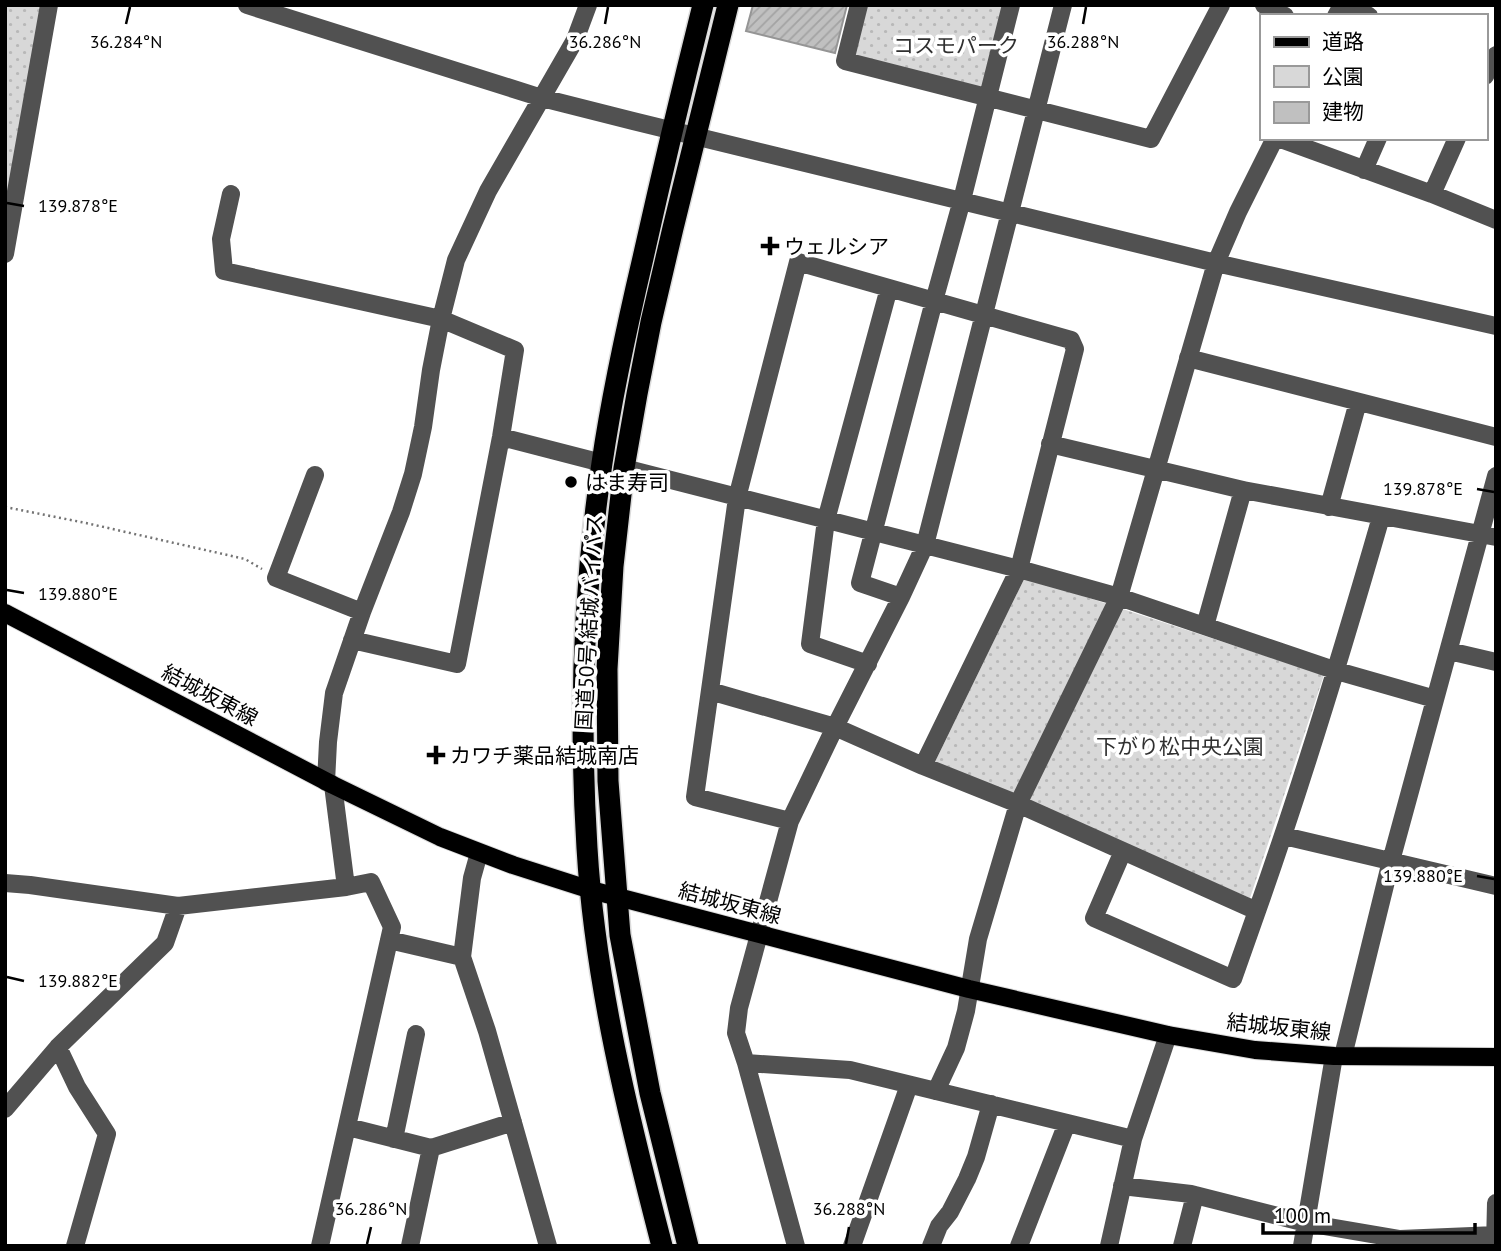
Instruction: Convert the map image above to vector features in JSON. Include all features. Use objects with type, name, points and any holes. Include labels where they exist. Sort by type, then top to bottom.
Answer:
[{"type":"highway","name":"国道50号 結城バイパス","points":[[662,1246],[639,1161],[608,1012],[597,944],[584,789],[584,668],[590,562],[602,463],[625,338],[671,131],[703,5]]},
{"type":"highway","name":"国道50号 結城バイパス","points":[[688,1246],[650,1093],[621,935],[608,781],[607,669],[612,566],[624,468],[651,322],[728,5]]},
{"type":"main road","name":"結城坂東線","points":[[5,613],[330,783],[440,837],[479,853],[591,890],[969,989],[1168,1035],[1255,1050],[1339,1056],[1496,1057]]},
{"type":"street","points":[[5,254],[49,5]]},
{"type":"street","points":[[247,5],[542,98],[1216,263],[1496,326]]},
{"type":"street","points":[[346,887],[330,783],[328,742],[334,693],[401,512],[412,474],[423,427],[441,319],[456,260],[505,158],[575,40],[588,5]]},
{"type":"street","points":[[859,5],[845,61],[1151,139],[1222,5]]},
{"type":"street","points":[[901,597],[860,583],[1011,5]]},
{"type":"street","points":[[796,1246],[736,1032],[740,1008],[790,821],[925,545],[1063,5]]},
{"type":"street","points":[[1265,5],[1281,14]]},
{"type":"street","points":[[1350,5],[1366,14]]},
{"type":"street","points":[[1487,72],[1496,55]]},
{"type":"street","points":[[936,1091],[956,1048],[966,1011],[978,939],[1017,804],[1119,597],[1216,263],[1275,140]]},
{"type":"street","points":[[1282,140],[1496,220]]},
{"type":"street","points":[[1364,170],[1377,140]]},
{"type":"street","points":[[1432,194],[1456,140]]},
{"type":"street","points":[[231,194],[221,239],[224,271],[441,319],[515,350],[457,664],[352,640]]},
{"type":"street","points":[[790,821],[695,797],[737,498],[798,262],[1071,340],[1075,349],[1018,569],[923,766]]},
{"type":"street","points":[[868,664],[810,643],[826,520],[889,288]]},
{"type":"street","points":[[1188,358],[1496,437]]},
{"type":"street","points":[[1329,507],[1358,402]]},
{"type":"street","points":[[501,437],[602,463]]},
{"type":"street","points":[[1050,444],[1243,490],[1489,535]]},
{"type":"street","points":[[624,468],[1119,597],[1336,671],[1435,699]]},
{"type":"street","points":[[316,475],[276,578],[362,612]]},
{"type":"street","points":[[1302,1246],[1339,1056],[1435,699],[1489,535],[1496,476]]},
{"type":"street","points":[[1205,626],[1243,490]]},
{"type":"street","points":[[1123,851],[1094,918],[1233,979],[1284,836],[1381,517]]},
{"type":"street","points":[[1449,651],[1496,662]]},
{"type":"street","points":[[710,691],[835,727],[1017,804],[1257,911]]},
{"type":"street","points":[[1284,836],[1496,886]]},
{"type":"street","points":[[479,853],[472,878],[463,957],[487,1031],[548,1246]]},
{"type":"street","points":[[5,884],[30,885],[178,906],[371,882],[392,927],[320,1246]]},
{"type":"street","points":[[5,1109],[58,1048],[165,943],[178,906]]},
{"type":"street","points":[[389,940],[463,957]]},
{"type":"street","points":[[394,1139],[416,1034]]},
{"type":"street","points":[[1109,1246],[1133,1139],[1168,1035]]},
{"type":"street","points":[[58,1048],[76,1087],[107,1134],[75,1246]]},
{"type":"street","points":[[746,1063],[850,1070],[1133,1139]]},
{"type":"street","points":[[852,1246],[909,1085]]},
{"type":"street","points":[[931,1246],[967,1179],[976,1157],[990,1104]]},
{"type":"street","points":[[348,1127],[430,1148],[513,1122]]},
{"type":"street","points":[[1019,1246],[1067,1123]]},
{"type":"street","points":[[410,1246],[430,1148]]},
{"type":"street","points":[[1122,1186],[1195,1195],[1306,1223],[1399,1242],[1496,1235]]},
{"type":"street","points":[[1182,1246],[1195,1195]]},
{"type":"street","points":[[1495,1246],[1496,1203]]},
{"type":"path","points":[[5,507],[245,559],[276,578]]},
{"type":"green space","points":[[5,5],[44,5],[5,231]]},
{"type":"green space","name":"コスモパーク","points":[[863,5],[1007,5],[985,92],[849,60]]},
{"type":"green space","name":"下がり松中央公園","points":[[1025,577],[1324,675],[1250,898],[935,762]]},
{"type":"building","points":[[753,5],[847,5],[835,53],[746,31]]},
{"type":"place","name":"ウェルシア","points":[[770,246]]},
{"type":"place","name":"はま寿司","points":[[571,482]]},
{"type":"place","name":"カワチ薬品結城南店","points":[[436,755]]}]
